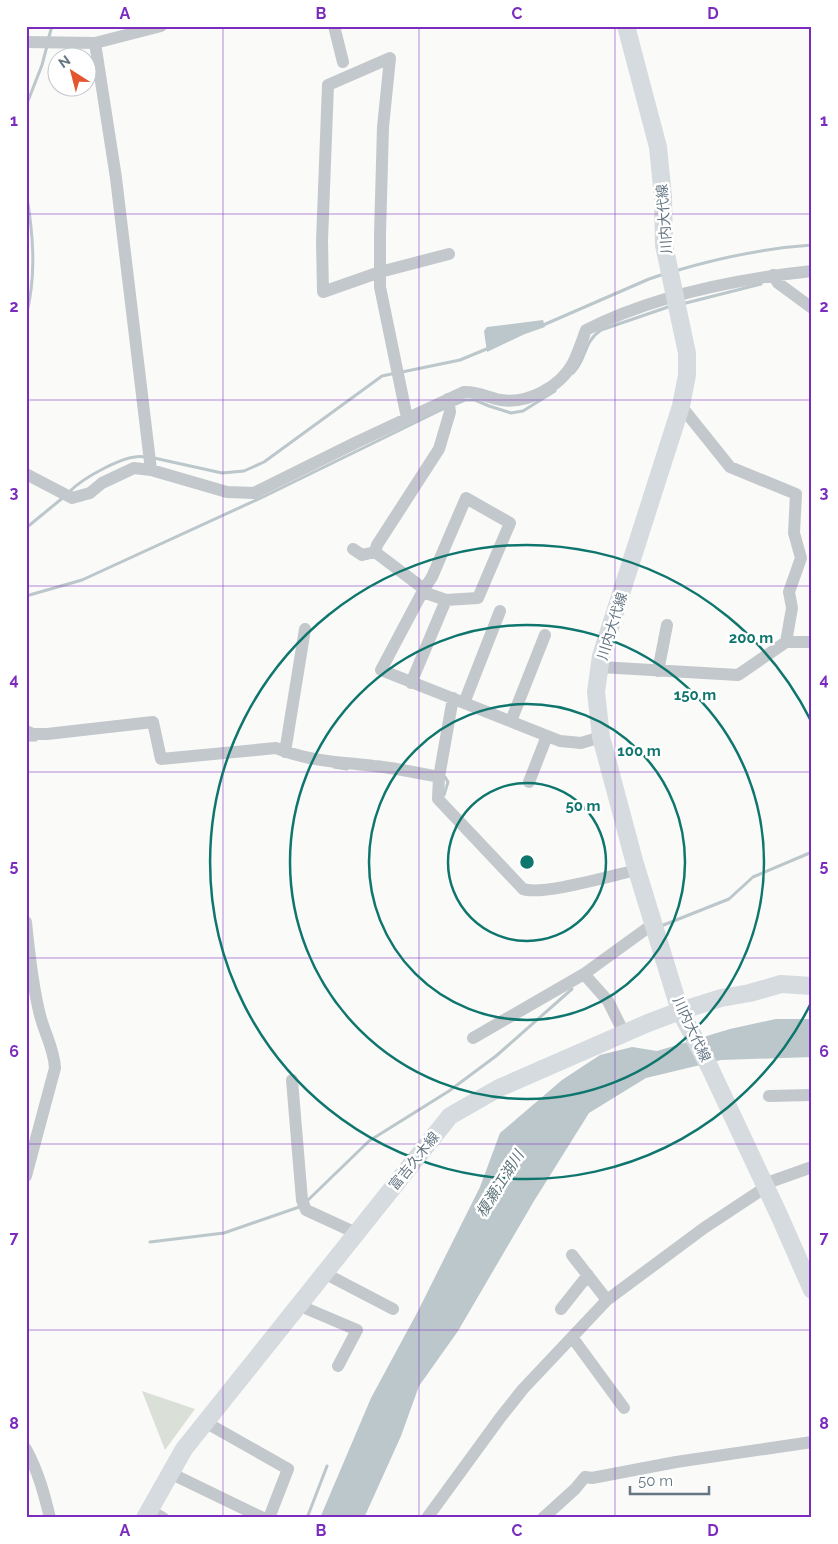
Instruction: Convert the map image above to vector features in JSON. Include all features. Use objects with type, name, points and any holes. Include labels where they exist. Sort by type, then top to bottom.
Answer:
[{"type":"main road","name":"川内大代線","points":[[626,26],[658,147],[663,197],[664,245],[686,352],[687,375],[681,406],[601,656],[596,692],[601,737],[637,870],[680,1011],[709,1066],[812,1290]]},
{"type":"main road","name":"富吉久木線","points":[[152,1515],[170,1474],[184,1449],[450,1116],[499,1088],[680,1011],[721,998],[750,993],[781,984],[812,986]]},
{"type":"street","points":[[26,42],[95,43],[160,26]]},
{"type":"street","points":[[334,26],[343,62]]},
{"type":"street","points":[[95,43],[116,178],[150,462]]},
{"type":"street","points":[[407,418],[380,287],[380,272],[383,127],[390,58],[328,85],[322,241],[323,292],[380,272],[449,254]]},
{"type":"street","points":[[26,474],[72,498],[90,493],[102,483],[150,462],[226,492],[254,493],[407,418],[449,405],[464,392],[474,391],[500,400],[514,401],[539,394],[567,372],[586,330],[604,321],[812,270]]},
{"type":"street","points":[[775,279],[812,308]]},
{"type":"street","points":[[375,552],[376,545],[439,449],[449,405]]},
{"type":"street","points":[[681,406],[730,467],[796,494],[794,533],[802,558],[789,592],[792,608],[786,642]]},
{"type":"street","points":[[375,552],[424,590],[446,600],[478,598],[510,523],[466,498],[432,577],[424,590],[381,670],[560,741],[581,744],[601,737]]},
{"type":"street","points":[[353,549],[362,555],[375,552]]},
{"type":"street","points":[[411,683],[446,600]]},
{"type":"street","points":[[500,611],[459,700],[439,777],[438,799],[522,889],[530,891],[550,890],[637,870]]},
{"type":"street","points":[[658,671],[667,625]]},
{"type":"street","points":[[285,752],[305,629]]},
{"type":"street","points":[[511,721],[546,635]]},
{"type":"street","points":[[600,667],[738,675],[786,642],[812,642]]},
{"type":"street","points":[[26,731],[34,734],[47,734],[153,722],[161,759],[276,748],[285,752],[336,763],[374,766],[439,777]]},
{"type":"street","points":[[529,782],[547,736]]},
{"type":"street","points":[[26,922],[39,1014],[55,1055],[55,1068],[26,1176]]},
{"type":"street","points":[[473,1038],[584,974],[653,924]]},
{"type":"street","points":[[584,974],[608,1001],[624,1034]]},
{"type":"street","points":[[292,1080],[306,1210],[356,1233]]},
{"type":"street","points":[[769,1096],[812,1094]]},
{"type":"street","points":[[428,1518],[523,1389],[607,1300],[765,1185],[812,1167]]},
{"type":"street","points":[[572,1255],[607,1300]]},
{"type":"street","points":[[324,1273],[393,1309]]},
{"type":"street","points":[[561,1309],[588,1275]]},
{"type":"street","points":[[298,1305],[357,1330],[338,1366]]},
{"type":"street","points":[[572,1337],[624,1408]]},
{"type":"street","points":[[205,1422],[288,1469],[269,1518]]},
{"type":"street","points":[[543,1518],[575,1489],[585,1477],[592,1478],[676,1462],[812,1442]]},
{"type":"street","points":[[26,1449],[43,1487],[50,1518]]},
{"type":"street","points":[[170,1474],[263,1518]]},
{"type":"shaded area","points":[[142,1391],[195,1409],[165,1450]]},
{"type":"water","points":[[543,320],[545,327],[487,352],[484,331],[487,327]]},
{"type":"water","name":"榎瀬江湖川","points":[[776,1019],[812,1019],[812,1057],[721,1060],[646,1078],[589,1113],[534,1201],[458,1331],[419,1386],[401,1436],[364,1518],[320,1518],[371,1398],[418,1311],[480,1187],[500,1133],[562,1080],[600,1055],[632,1047],[657,1051],[730,1029]]},
{"type":"waterway","points":[[48,40],[52,26]]},
{"type":"waterway","points":[[26,106],[42,65],[47,46]]},
{"type":"waterway","points":[[26,191],[33,253],[32,285],[26,316]]},
{"type":"waterway","points":[[675,271],[743,254],[777,248],[812,245]]},
{"type":"waterway","points":[[541,326],[664,274]]},
{"type":"waterway","points":[[682,304],[761,284]]},
{"type":"waterway","points":[[573,373],[581,362],[591,340],[601,330],[671,306]]},
{"type":"waterway","points":[[402,372],[460,360],[489,348]]},
{"type":"waterway","points":[[154,458],[222,473],[244,471],[264,462],[382,376],[396,373]]},
{"type":"waterway","points":[[453,405],[465,400],[475,400],[511,413],[523,411],[555,391]]},
{"type":"waterway","points":[[26,596],[82,580],[265,496],[447,407]]},
{"type":"waterway","points":[[69,492],[84,480],[105,468],[127,459],[145,457]]},
{"type":"waterway","points":[[26,528],[65,496]]},
{"type":"waterway","points":[[26,740],[36,740]]},
{"type":"waterway","points":[[334,767],[347,769]]},
{"type":"waterway","points":[[444,795],[448,782],[445,777]]},
{"type":"waterway","points":[[661,926],[729,899],[753,877],[812,852]]},
{"type":"waterway","points":[[306,1202],[369,1141],[449,1091],[496,1056],[572,989]]},
{"type":"waterway","points":[[150,1242],[224,1233],[302,1206]]},
{"type":"waterway","points":[[307,1518],[327,1466]]}]
